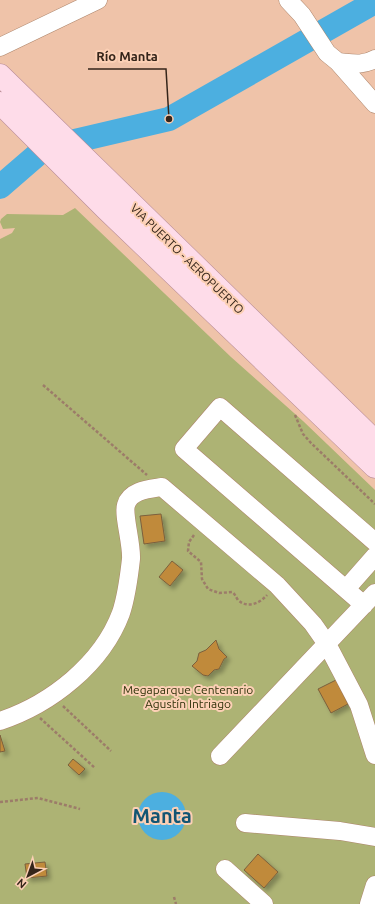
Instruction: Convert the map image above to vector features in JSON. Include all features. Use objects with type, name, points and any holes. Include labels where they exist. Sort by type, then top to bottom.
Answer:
[{"type":"main road","name":"VIA PUERTO - AEROPUERTO","points":[[0,75],[113,201],[375,467]]},
{"type":"main road","name":"VIA PUERTO - AEROPUERTO","points":[[0,103],[113,201],[375,441]]},
{"type":"street","points":[[0,47],[98,0]]},
{"type":"street","points":[[288,0],[304,8],[333,57],[375,104]]},
{"type":"street","points":[[333,57],[357,64],[370,62],[375,59]]},
{"type":"street","points":[[220,756],[370,599],[346,590],[184,449],[220,407],[375,542]]},
{"type":"street","points":[[0,721],[42,701],[64,687],[89,663],[110,635],[120,614],[126,595],[129,575],[131,553],[125,512],[126,504],[136,493],[162,487],[205,522],[276,585],[297,606],[327,644],[359,705],[375,755]]},
{"type":"street","points":[[346,590],[375,556]]},
{"type":"street","points":[[245,823],[340,831],[375,837]]},
{"type":"street","points":[[225,869],[264,904]]},
{"type":"street","points":[[369,904],[375,885]]},
{"type":"path","points":[[294,414],[303,434],[375,504]]},
{"type":"path","points":[[205,522],[187,546],[188,551],[201,562],[202,578],[208,588],[220,593],[232,592],[242,603],[252,604],[263,600],[276,585]]},
{"type":"path","points":[[62,705],[111,751]]},
{"type":"path","points":[[39,717],[94,768]]},
{"type":"path","points":[[0,802],[38,798],[80,809]]},
{"type":"path","points":[[174,897],[176,904]]},
{"type":"green space","name":"Megaparque Centenario Agustín Intriago","points":[[75,208],[231,357],[303,421],[375,490],[375,904],[0,904],[0,239],[12,233],[15,228],[3,229],[0,222],[1,219],[7,214],[63,215]]},
{"type":"water","points":[[162,792],[171,794],[179,799],[184,807],[186,816],[184,825],[179,833],[171,838],[162,840],[153,838],[145,833],[140,825],[138,816],[140,807],[145,799],[153,794]]},
{"type":"building","points":[[161,514],[165,541],[144,544],[140,516]]},
{"type":"building","points":[[172,561],[183,570],[170,586],[159,577]]},
{"type":"building","points":[[216,640],[219,649],[227,657],[224,659],[219,669],[214,670],[208,676],[203,675],[192,666],[197,661],[199,653],[206,650]]},
{"type":"building","points":[[336,680],[348,704],[331,713],[318,689]]},
{"type":"building","points":[[0,735],[5,751],[0,752]]},
{"type":"building","points":[[73,759],[85,769],[79,775],[68,765]]},
{"type":"building","points":[[258,854],[278,872],[264,888],[244,870]]},
{"type":"building","points":[[45,862],[47,876],[27,878],[25,864]]},
{"type":"waterway","points":[[0,187],[45,148],[169,119],[375,2]]},
{"type":"place","name":"Río Manta","points":[[169,119]]},
{"type":"district","name":"Manta","points":[[162,816]]}]
